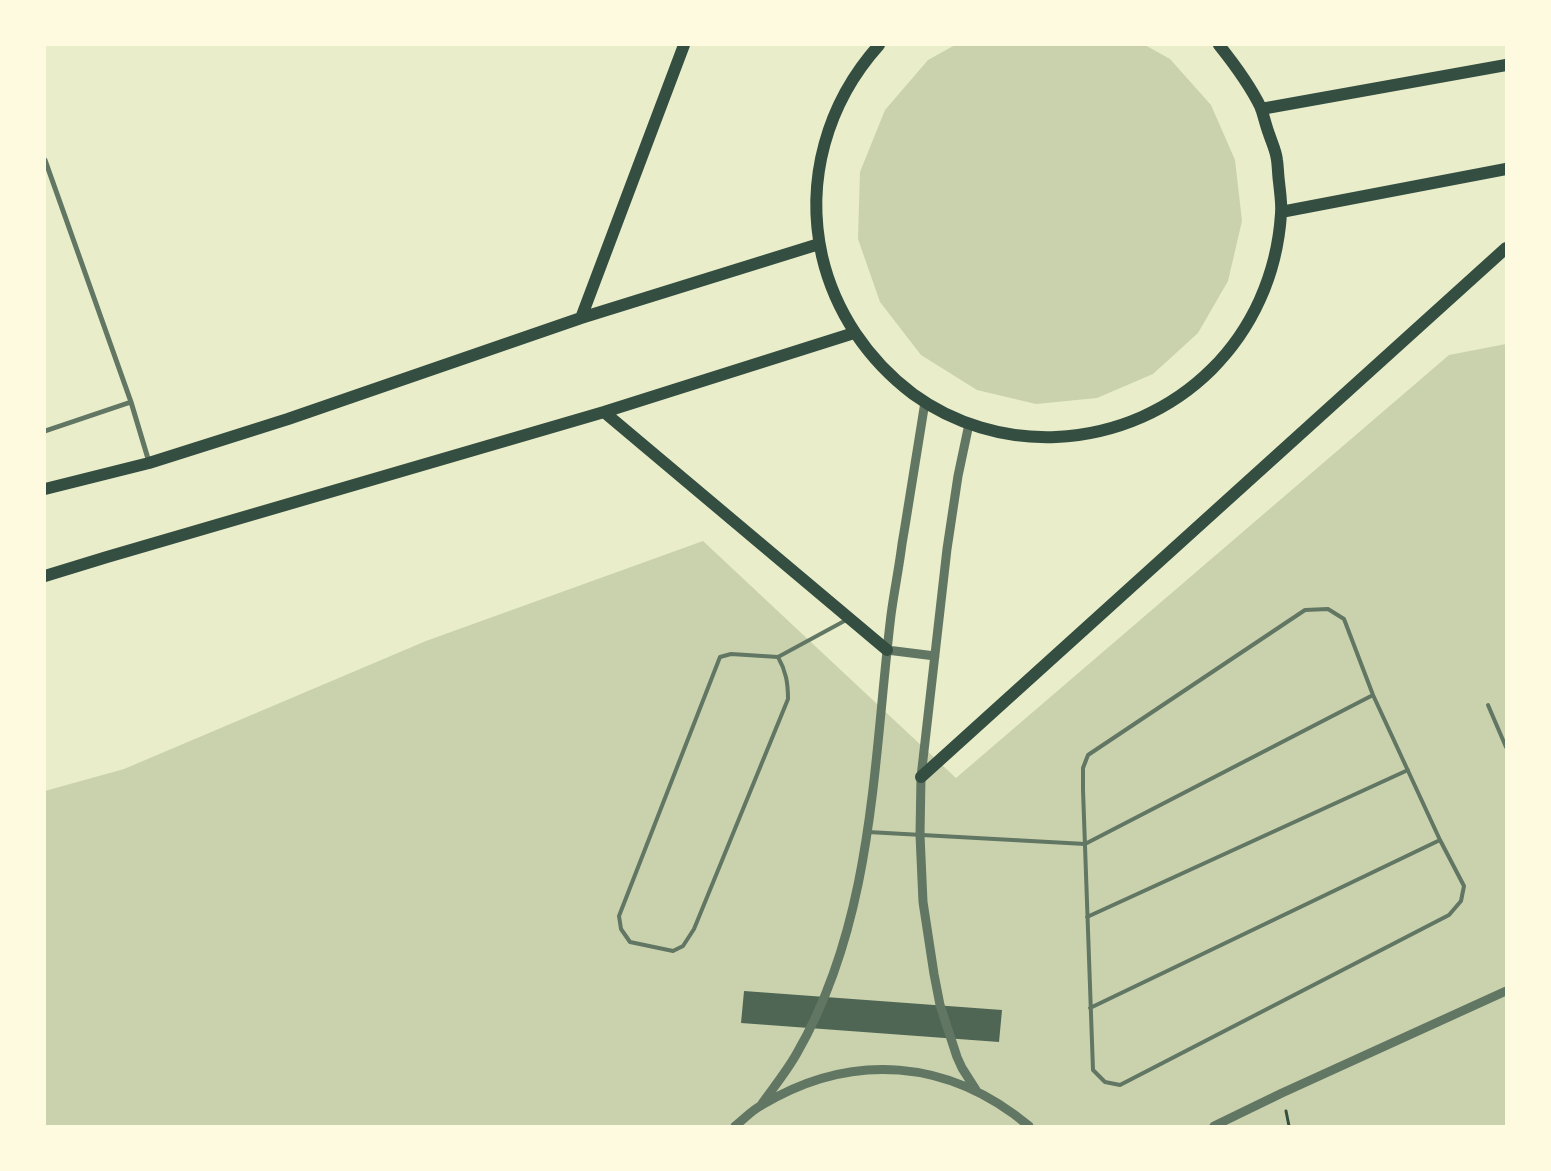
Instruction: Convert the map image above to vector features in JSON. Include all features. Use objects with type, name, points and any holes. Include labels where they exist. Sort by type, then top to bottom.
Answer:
[{"type":"main road","points":[[581,318],[684,45]]},
{"type":"main road","points":[[879,45],[865,61],[844,94],[828,129],[819,166],[816,205],[819,244],[827,275],[839,305],[854,333],[875,360],[898,383],[925,402],[969,424],[1014,435],[1041,438],[1077,436],[1113,428],[1147,416],[1179,398],[1213,368],[1232,348],[1252,317],[1267,284],[1277,248],[1281,212],[1277,159],[1261,109],[1242,74],[1219,45]]},
{"type":"main road","points":[[1261,109],[1506,65]]},
{"type":"main road","points":[[1281,212],[1506,169]]},
{"type":"main road","points":[[45,489],[149,463],[288,419],[581,318],[819,244]]},
{"type":"main road","points":[[921,777],[1506,248]]},
{"type":"main road","points":[[45,576],[604,412],[854,333]]},
{"type":"main road","points":[[604,412],[887,650]]},
{"type":"street","points":[[45,160],[131,402],[149,463]]},
{"type":"street","points":[[45,430],[131,402]]},
{"type":"street","points":[[760,1105],[796,1054],[808,1033],[832,979],[852,917],[868,832],[887,650],[925,402]]},
{"type":"street","points":[[969,424],[955,494],[935,656],[921,777],[920,835],[923,902],[940,1005],[957,1057],[976,1090]]},
{"type":"street","points":[[887,650],[935,656]]},
{"type":"street","points":[[1214,1126],[1506,991]]},
{"type":"street","points":[[735,1126],[760,1105],[801,1085],[844,1072],[889,1069],[934,1075],[976,1090],[1010,1110],[1029,1126]]},
{"type":"lane","points":[[1328,609],[1344,619],[1373,695],[1408,770],[1440,840],[1464,886],[1461,901],[1449,915],[1120,1085],[1105,1082],[1094,1070],[1090,1008],[1082,790],[1084,768],[1088,755],[1305,610],[1328,609]]},
{"type":"lane","points":[[778,657],[788,683],[788,699],[694,929],[683,946],[673,951],[630,942],[621,929],[619,916],[720,657],[731,654],[778,657],[850,618]]},
{"type":"lane","points":[[868,832],[1085,844],[1373,695]]},
{"type":"lane","points":[[1488,705],[1506,747]]},
{"type":"lane","points":[[1086,917],[1408,770]]},
{"type":"lane","points":[[1090,1008],[1440,840]]},
{"type":"green space","points":[[955,45],[1145,45],[1170,59],[1211,105],[1235,160],[1242,221],[1228,281],[1198,333],[1153,374],[1097,398],[1036,404],[977,390],[921,355],[880,302],[858,239],[860,172],[885,110],[928,60]]},
{"type":"green space","points":[[1506,344],[1506,1126],[45,1126],[45,791],[124,769],[426,641],[703,541],[956,778],[1449,355]]},
{"type":"building","points":[[744,991],[1002,1010],[999,1042],[741,1023]]}]
